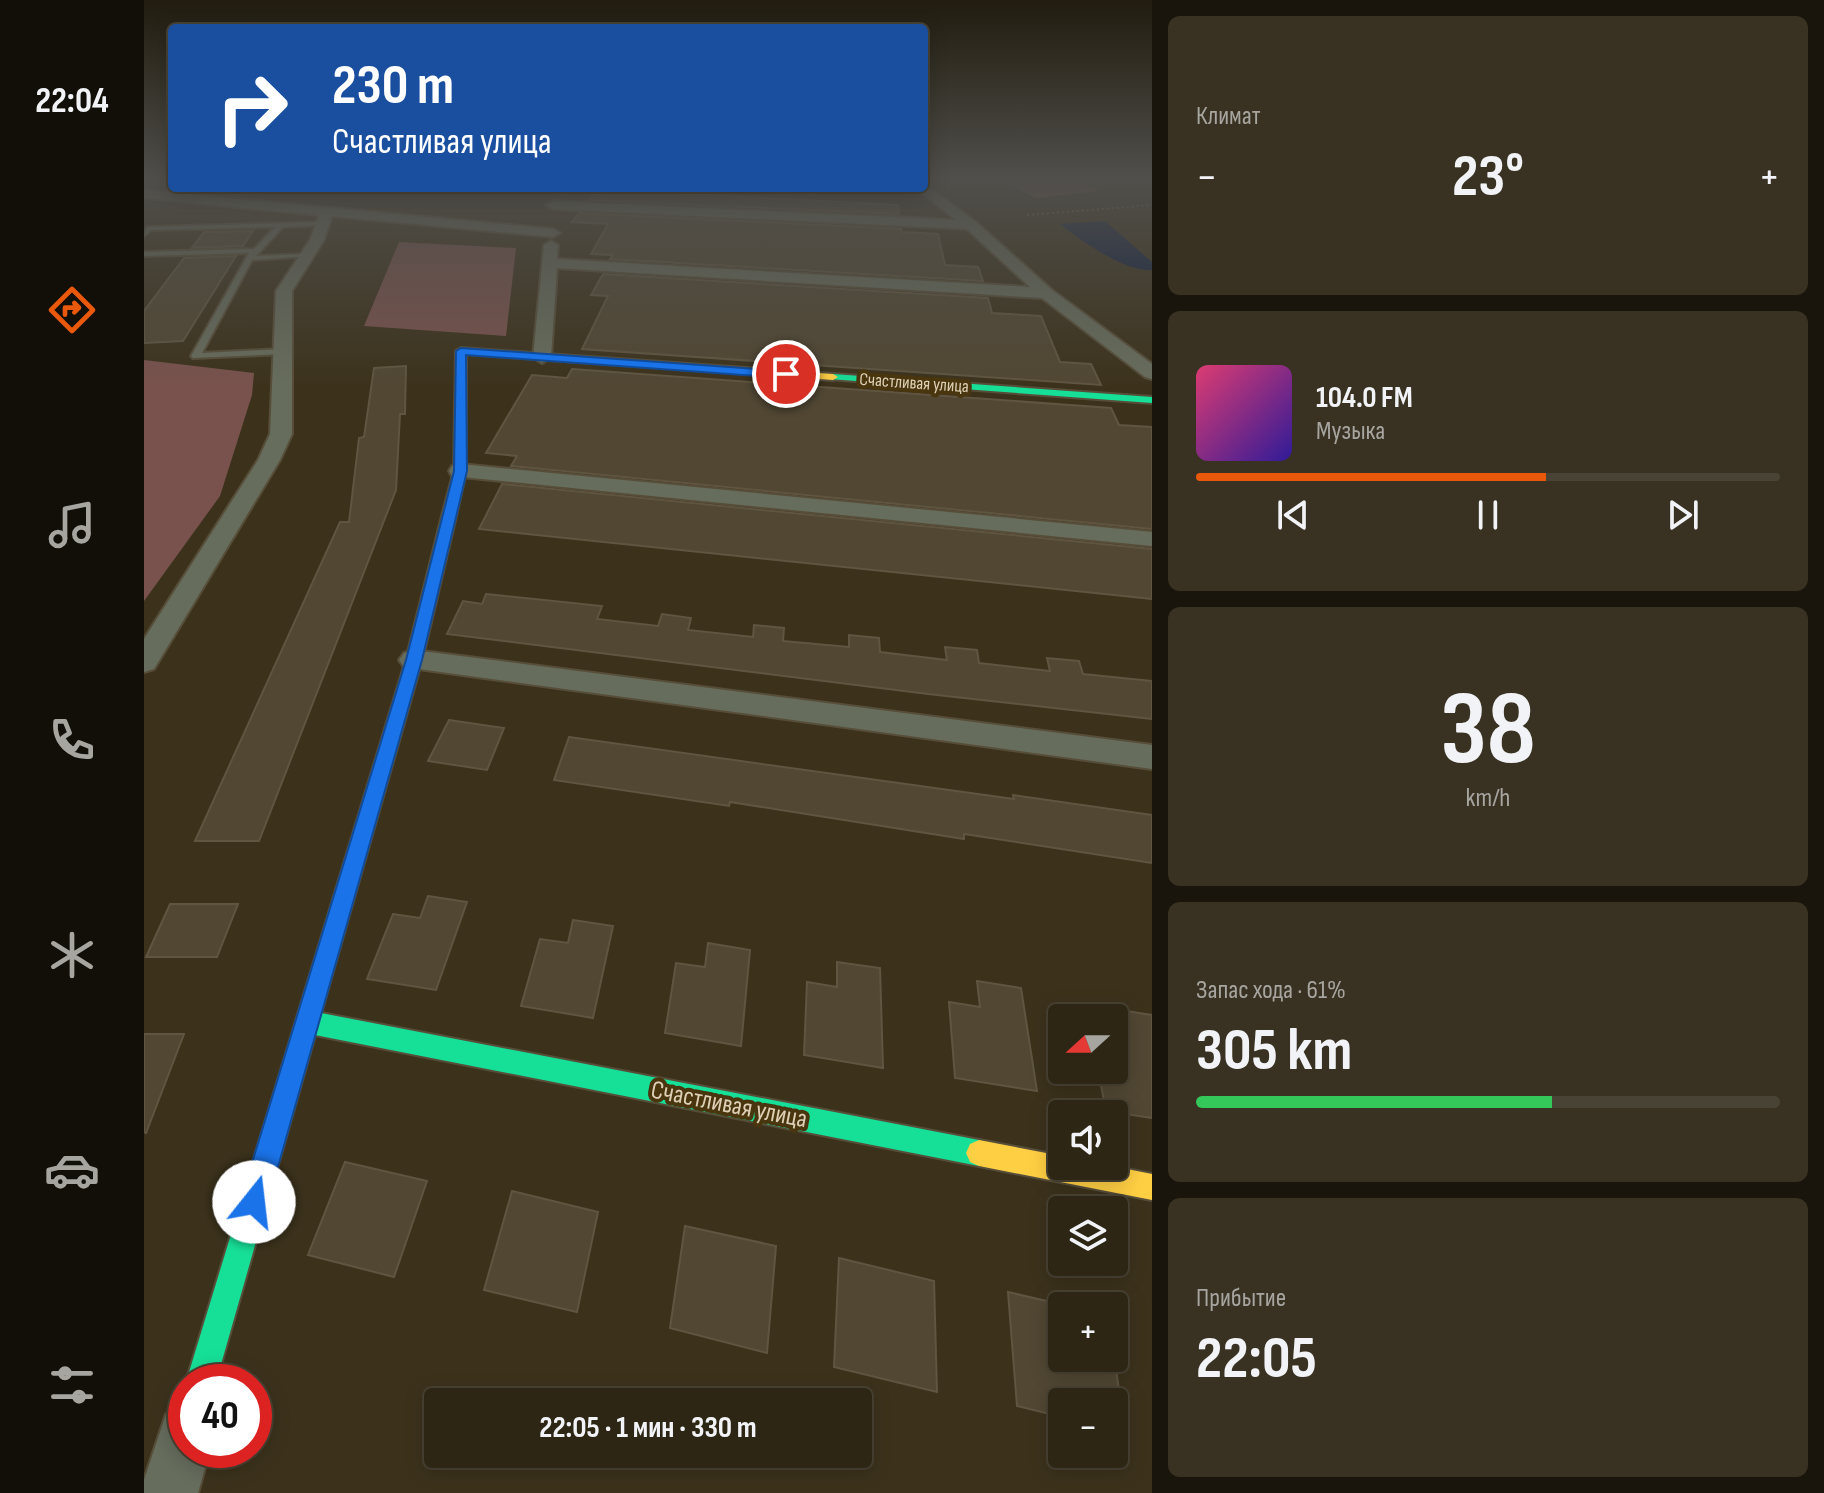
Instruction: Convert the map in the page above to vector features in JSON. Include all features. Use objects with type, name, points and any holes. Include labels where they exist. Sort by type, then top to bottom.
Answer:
[{"type":"street","points":[[144,662],[269,460],[281,434],[284,291],[311,248]]},
{"type":"street","points":[[542,357],[551,248]]},
{"type":"street","points":[[996,248],[1046,293],[1152,373]]},
{"type":"street","points":[[549,263],[1046,293]]},
{"type":"street","name":"Счастливая улица","points":[[206,1364],[414,660],[460,471],[461,351],[1152,400]]},
{"type":"street","points":[[460,471],[1152,539]]},
{"type":"street","points":[[414,660],[1152,757]]},
{"type":"street","name":"Счастливая улица","points":[[307,1022],[1152,1187]]},
{"type":"street","points":[[169,1493],[176,1468]]},
{"type":"lane","points":[[261,248],[249,258],[196,356],[282,352]]},
{"type":"lane","points":[[144,254],[258,251]]},
{"type":"lane","points":[[249,258],[307,256]]},
{"type":"shaded area","points":[[397,248],[516,248],[506,336],[364,326]]},
{"type":"shaded area","points":[[144,360],[254,373],[252,395],[220,496],[144,601]]},
{"type":"water","points":[[1092,248],[1136,248],[1152,262],[1152,270],[1129,266]]},
{"type":"building","points":[[595,248],[941,248],[945,265],[978,267],[983,281],[610,259],[613,255],[591,254]]},
{"type":"building","points":[[236,256],[183,341],[144,343],[144,311],[184,258]]},
{"type":"building","points":[[603,274],[988,298],[992,313],[1041,316],[1060,362],[1091,364],[1101,385],[582,349],[608,296],[591,295]]},
{"type":"building","points":[[406,366],[405,414],[400,414],[396,490],[259,841],[195,841],[340,522],[349,522],[359,438],[364,437],[374,368]]},
{"type":"building","points":[[572,369],[1111,408],[1119,425],[1152,427],[1152,529],[511,466],[517,456],[486,453],[532,375],[567,378]]},
{"type":"building","points":[[502,484],[1152,549],[1152,599],[479,529]]},
{"type":"building","points":[[486,594],[602,606],[597,619],[658,626],[662,614],[691,618],[688,630],[753,637],[754,625],[784,628],[783,641],[849,647],[849,635],[879,638],[880,652],[947,660],[945,647],[977,650],[979,663],[1050,671],[1047,658],[1079,661],[1083,674],[1152,681],[1152,719],[447,634],[463,601],[482,604]]},
{"type":"building","points":[[449,720],[504,728],[487,770],[428,761]]},
{"type":"building","points":[[569,737],[1014,799],[1013,795],[1152,815],[1152,863],[964,834],[964,839],[730,802],[729,806],[554,780]]},
{"type":"building","points":[[428,896],[467,902],[436,990],[367,979],[393,914],[420,918]]},
{"type":"building","points":[[170,904],[238,904],[217,957],[146,957]]},
{"type":"building","points":[[573,920],[613,926],[593,1018],[521,1006],[540,939],[568,943]]},
{"type":"building","points":[[708,943],[750,950],[741,1046],[665,1033],[676,963],[705,967]]},
{"type":"building","points":[[837,962],[880,968],[883,1068],[804,1055],[807,982],[837,987]]},
{"type":"building","points":[[977,981],[1021,988],[1037,1091],[955,1078],[949,1002],[980,1007]]},
{"type":"building","points":[[1128,1011],[1152,1015],[1152,1118],[1128,1114],[1128,1100],[1104,1100],[1101,1084],[1128,1084]]},
{"type":"building","points":[[144,1034],[184,1034],[146,1133],[144,1132]]},
{"type":"building","points":[[345,1162],[427,1181],[394,1277],[308,1255]]},
{"type":"building","points":[[512,1191],[598,1212],[577,1312],[484,1290]]},
{"type":"building","points":[[685,1226],[776,1246],[767,1353],[670,1328]]},
{"type":"building","points":[[839,1258],[934,1281],[937,1392],[834,1367]]},
{"type":"building","points":[[1008,1292],[1048,1301],[1048,1372],[1116,1372],[1119,1388],[1048,1388],[1048,1414],[1017,1406]]},
{"type":"traffic: fast","points":[[833,377],[1152,400]]},
{"type":"traffic: fast","points":[[206,1364],[414,660],[449,516]]},
{"type":"traffic: fast","points":[[307,1022],[979,1153]]},
{"type":"traffic: slow","points":[[449,516],[460,471],[461,351],[833,377]]},
{"type":"traffic: slow","points":[[979,1153],[1152,1187]]},
{"type":"route","points":[[254,1202],[414,660],[460,471],[461,351],[786,374]]}]
